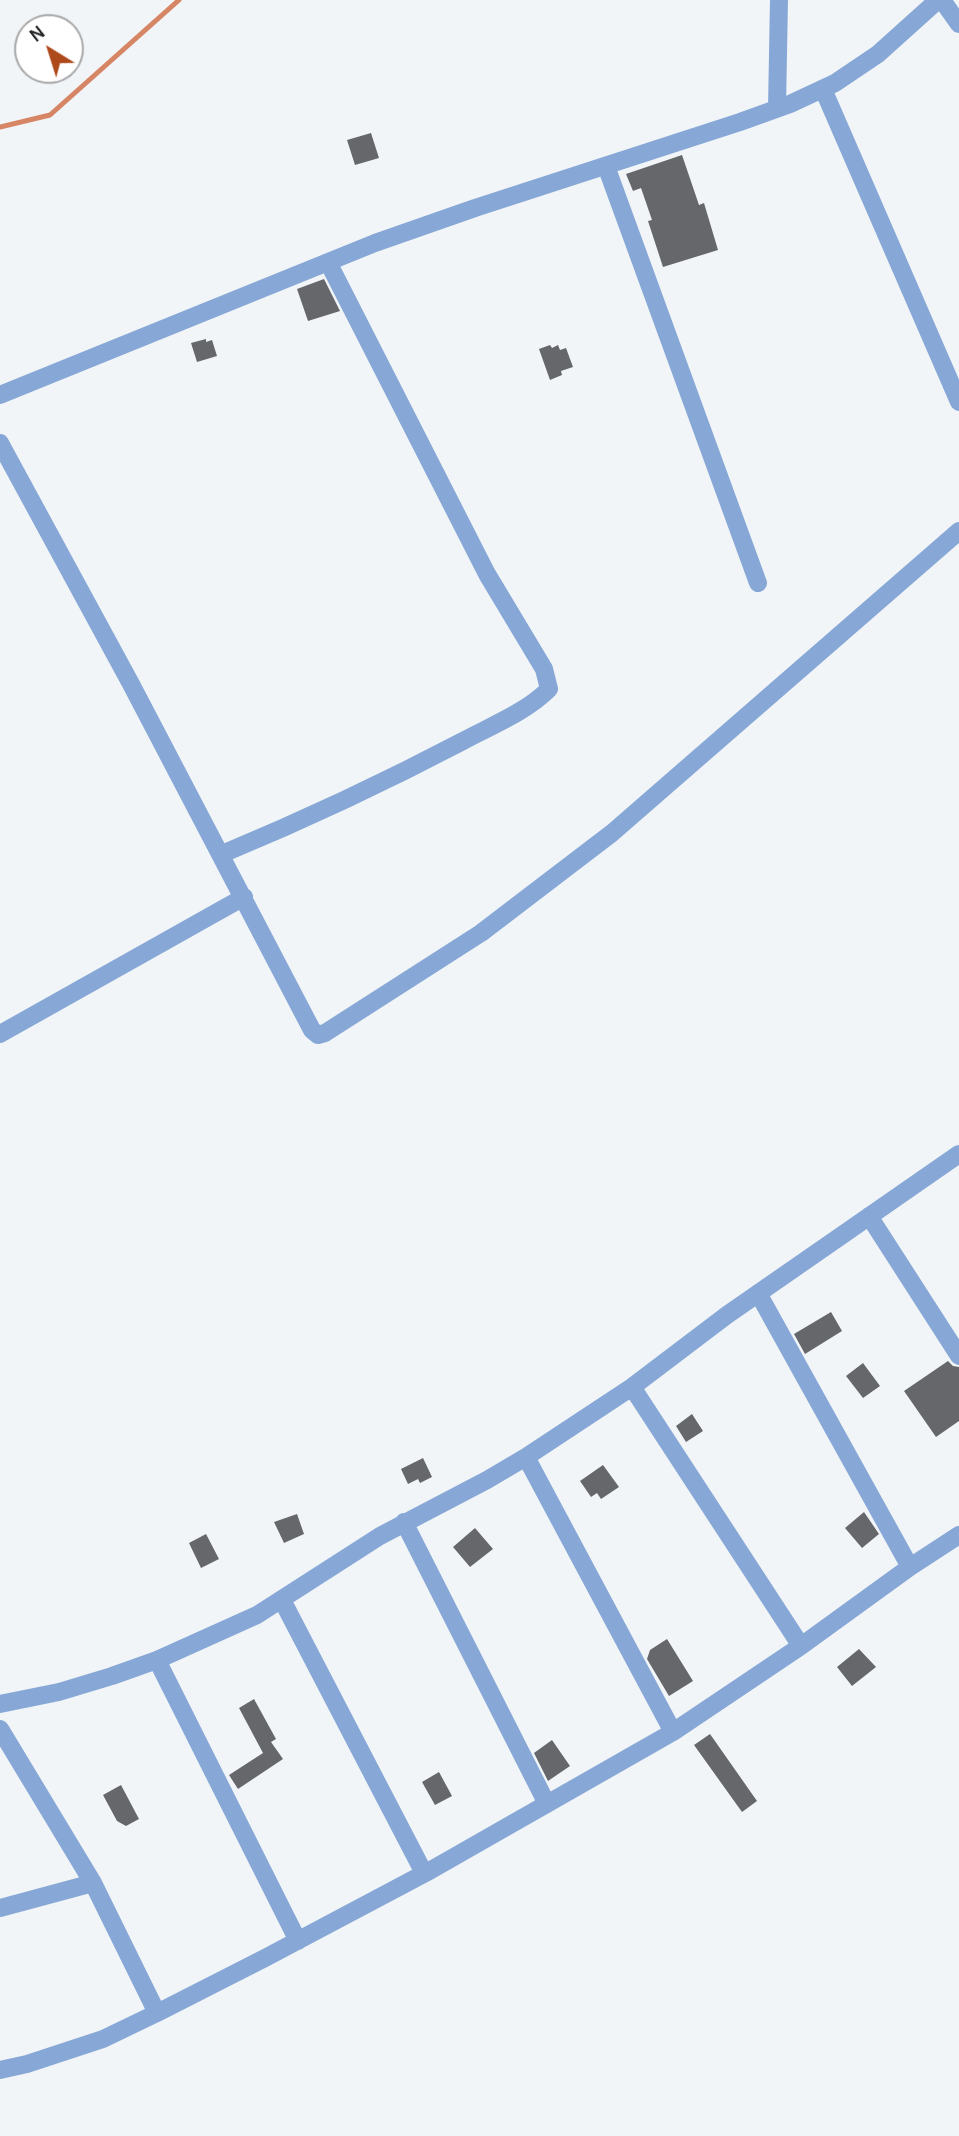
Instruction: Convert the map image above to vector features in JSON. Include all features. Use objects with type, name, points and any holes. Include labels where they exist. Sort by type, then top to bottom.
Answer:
[{"type":"street","points":[[777,108],[779,0]]},
{"type":"street","points":[[0,395],[375,243],[777,108],[835,83],[878,54],[940,0],[959,24]]},
{"type":"street","points":[[822,89],[959,402]]},
{"type":"street","points":[[606,166],[758,583]]},
{"type":"street","points":[[222,854],[277,831],[449,748],[535,703],[549,689],[544,669],[487,574],[328,262]]},
{"type":"street","points":[[0,443],[222,854],[312,1030],[318,1035],[481,933],[612,833],[959,531]]},
{"type":"street","points":[[0,1034],[244,897]]},
{"type":"street","points":[[0,1704],[59,1692],[156,1660],[257,1615],[404,1522],[526,1457],[632,1387],[758,1293],[959,1154]]},
{"type":"street","points":[[869,1216],[959,1356]]},
{"type":"street","points":[[758,1293],[910,1567]]},
{"type":"street","points":[[632,1387],[801,1646]]},
{"type":"street","points":[[526,1457],[673,1732]]},
{"type":"street","points":[[404,1522],[547,1804]]},
{"type":"street","points":[[0,2070],[103,2039],[298,1941],[424,1873],[673,1732],[959,1535]]},
{"type":"street","points":[[282,1600],[424,1873]]},
{"type":"street","points":[[156,1660],[298,1941]]},
{"type":"street","points":[[0,1729],[93,1883],[157,2013]]},
{"type":"street","points":[[0,1909],[93,1883]]},
{"type":"building","points":[[371,133],[379,158],[355,165],[347,140]]},
{"type":"building","points":[[682,155],[699,205],[704,203],[718,250],[663,267],[648,221],[652,220],[641,188],[633,191],[626,174]]},
{"type":"building","points":[[324,279],[340,311],[308,321],[297,289]]},
{"type":"building","points":[[206,339],[206,342],[212,340],[217,356],[197,362],[191,343]]},
{"type":"building","points":[[550,345],[552,348],[558,345],[560,350],[566,348],[573,367],[561,371],[562,375],[550,380],[539,349]]},
{"type":"building","points":[[831,1312],[842,1331],[805,1354],[794,1334]]},
{"type":"building","points":[[948,1361],[959,1367],[959,1421],[936,1437],[904,1391]]},
{"type":"building","points":[[863,1363],[880,1386],[863,1398],[846,1376]]},
{"type":"building","points":[[692,1414],[703,1431],[686,1442],[676,1426]]},
{"type":"building","points":[[423,1458],[432,1477],[420,1483],[418,1479],[408,1484],[401,1469]]},
{"type":"building","points":[[603,1465],[619,1487],[601,1499],[597,1493],[591,1497],[580,1481]]},
{"type":"building","points":[[864,1512],[879,1534],[862,1548],[845,1528]]},
{"type":"building","points":[[297,1514],[304,1534],[284,1543],[274,1522]]},
{"type":"building","points":[[475,1528],[493,1549],[470,1567],[453,1547]]},
{"type":"building","points":[[206,1534],[219,1559],[201,1568],[189,1543]]},
{"type":"building","points":[[667,1639],[693,1681],[669,1696],[647,1659],[650,1650]]},
{"type":"building","points":[[859,1649],[876,1667],[852,1686],[837,1667]]},
{"type":"building","points":[[254,1699],[276,1739],[271,1742],[283,1759],[238,1789],[229,1775],[263,1753],[239,1708]]},
{"type":"building","points":[[710,1734],[757,1801],[742,1812],[694,1745]]},
{"type":"building","points":[[552,1740],[570,1766],[548,1781],[534,1753]]},
{"type":"building","points":[[439,1772],[452,1796],[435,1805],[422,1782]]},
{"type":"building","points":[[121,1785],[139,1819],[126,1826],[117,1821],[103,1795]]},
{"type":"waterway","points":[[0,127],[50,115],[179,0]]}]
